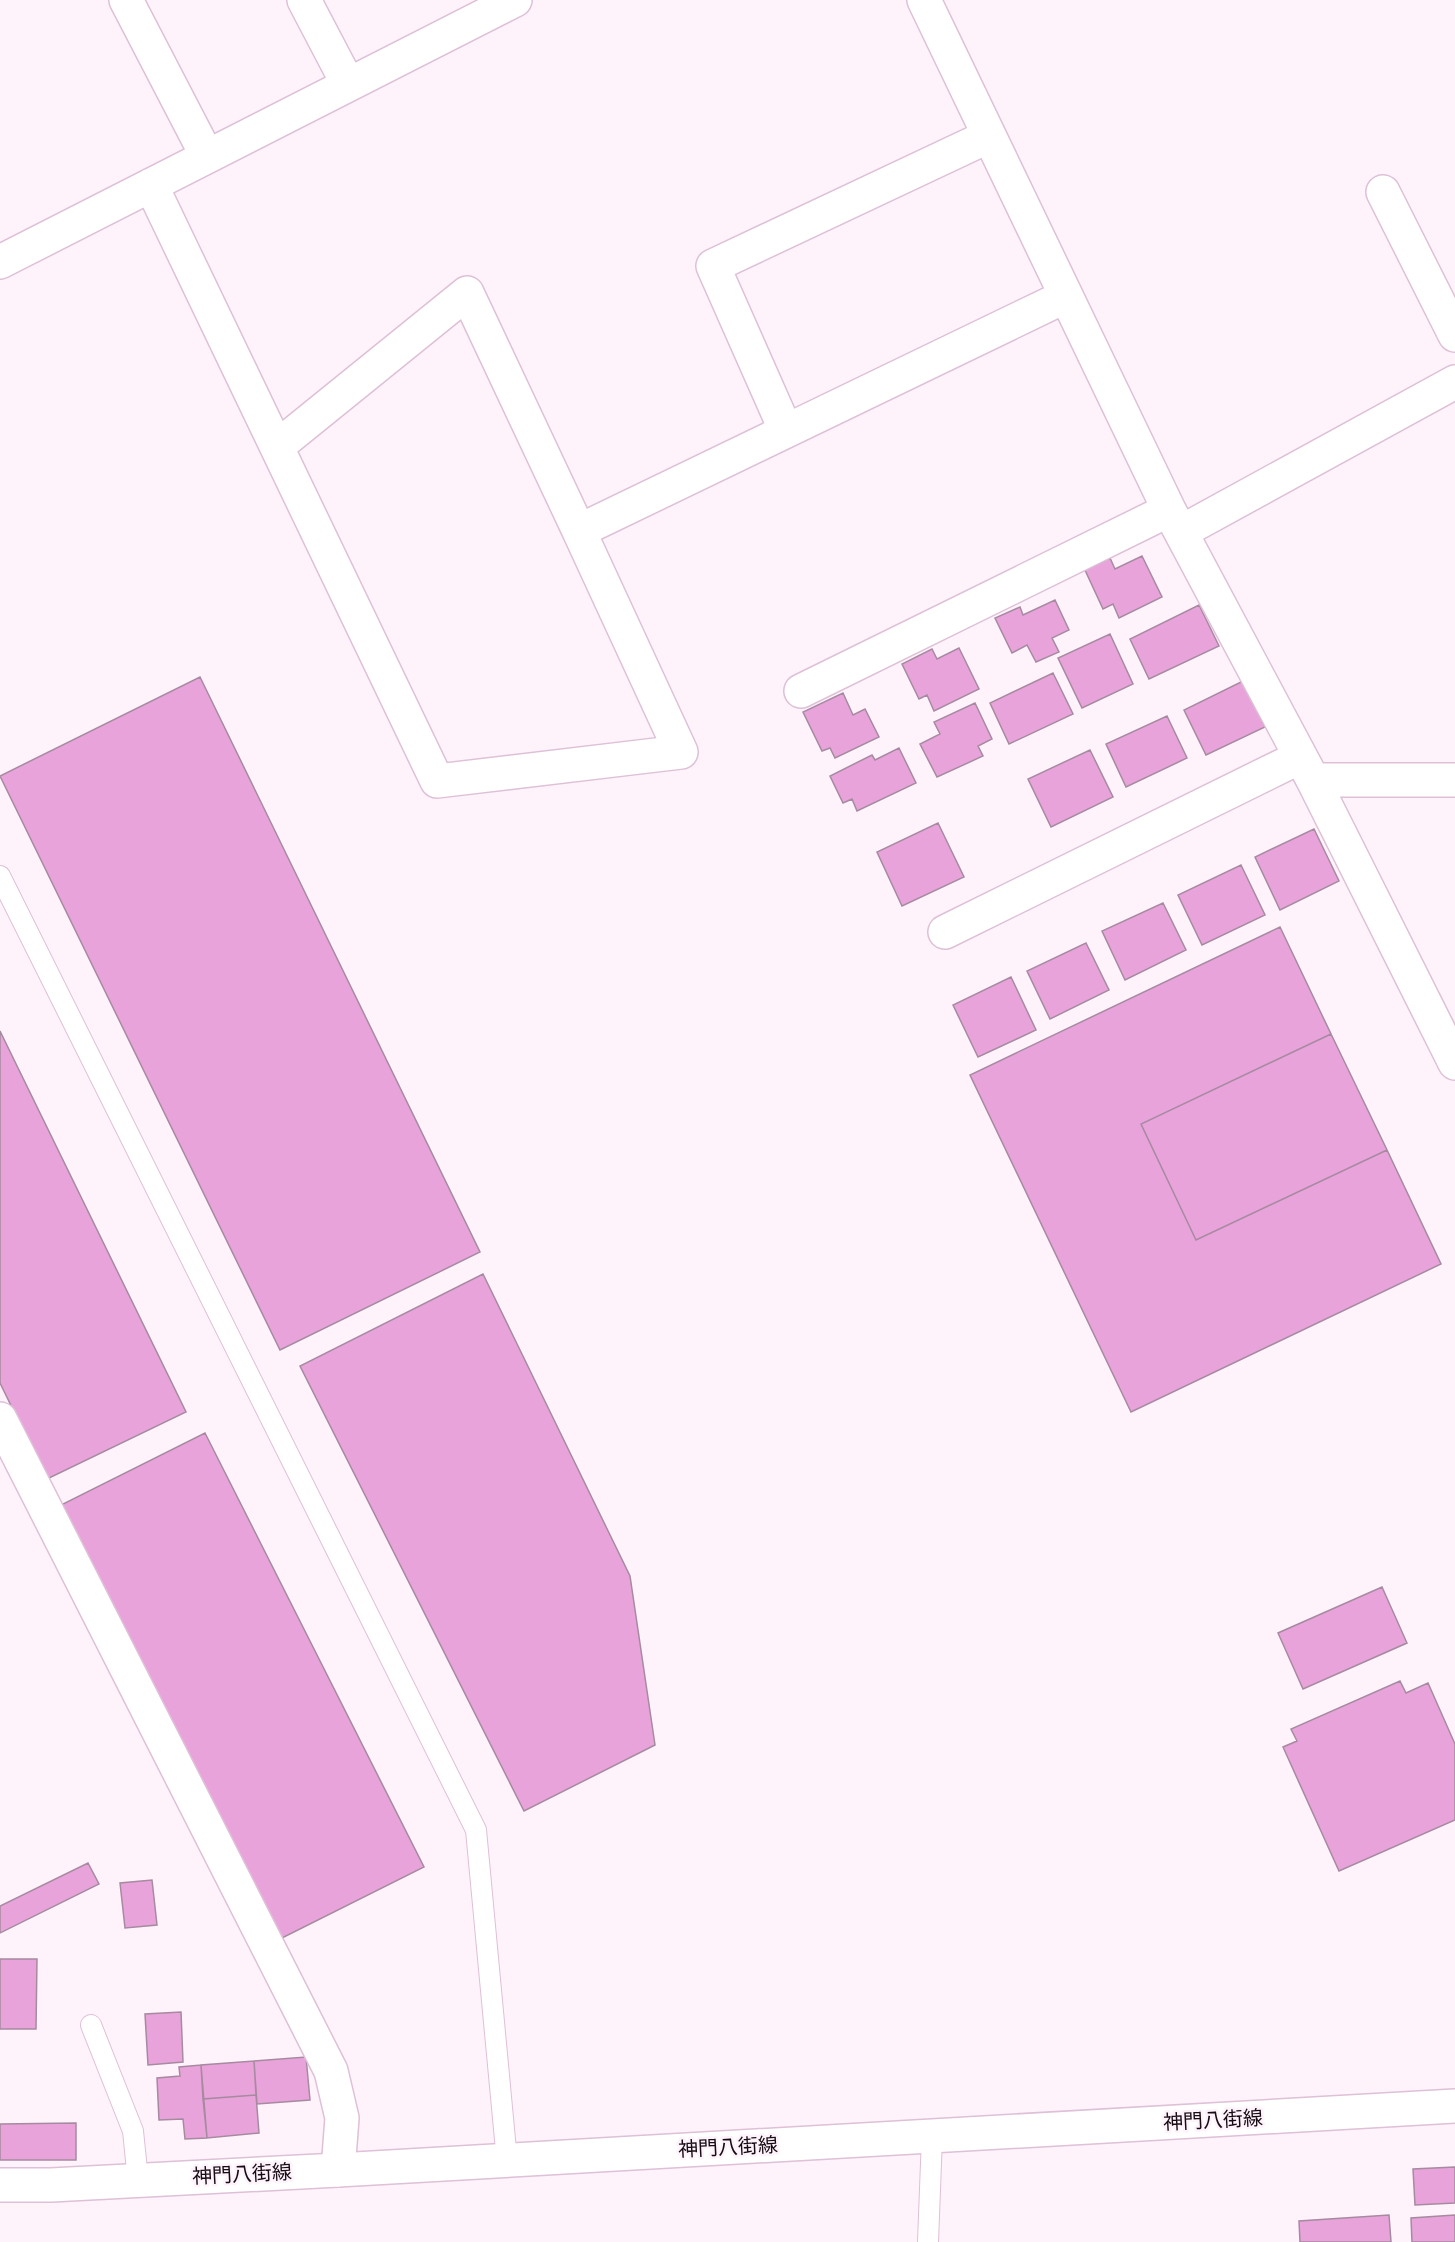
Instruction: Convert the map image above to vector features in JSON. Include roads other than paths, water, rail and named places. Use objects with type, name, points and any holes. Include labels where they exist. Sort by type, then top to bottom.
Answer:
[{"type":"street","points":[[126,0],[207,156]]},
{"type":"street","points":[[304,0],[348,84]]},
{"type":"street","points":[[0,262],[515,0]]},
{"type":"street","points":[[924,0],[1175,521],[1307,768],[1455,1063]]},
{"type":"street","points":[[786,431],[713,266],[989,136]]},
{"type":"street","points":[[151,185],[437,781],[681,752],[467,293],[278,446]]},
{"type":"street","points":[[1383,192],[1455,335]]},
{"type":"street","points":[[579,531],[1066,296]]},
{"type":"street","points":[[801,691],[1175,521],[1455,382]]},
{"type":"street","points":[[945,932],[1307,768],[1455,780]]},
{"type":"street","points":[[0,1419],[331,2071],[342,2118],[338,2170]]},
{"type":"street","name":"神門八街線","points":[[0,2185],[51,2185],[507,2161],[1455,2106]]},
{"type":"lane","points":[[0,876],[476,1830],[507,2161]]},
{"type":"lane","points":[[91,2025],[133,2131],[138,2180]]},
{"type":"lane","points":[[927,2242],[932,2137]]}]
